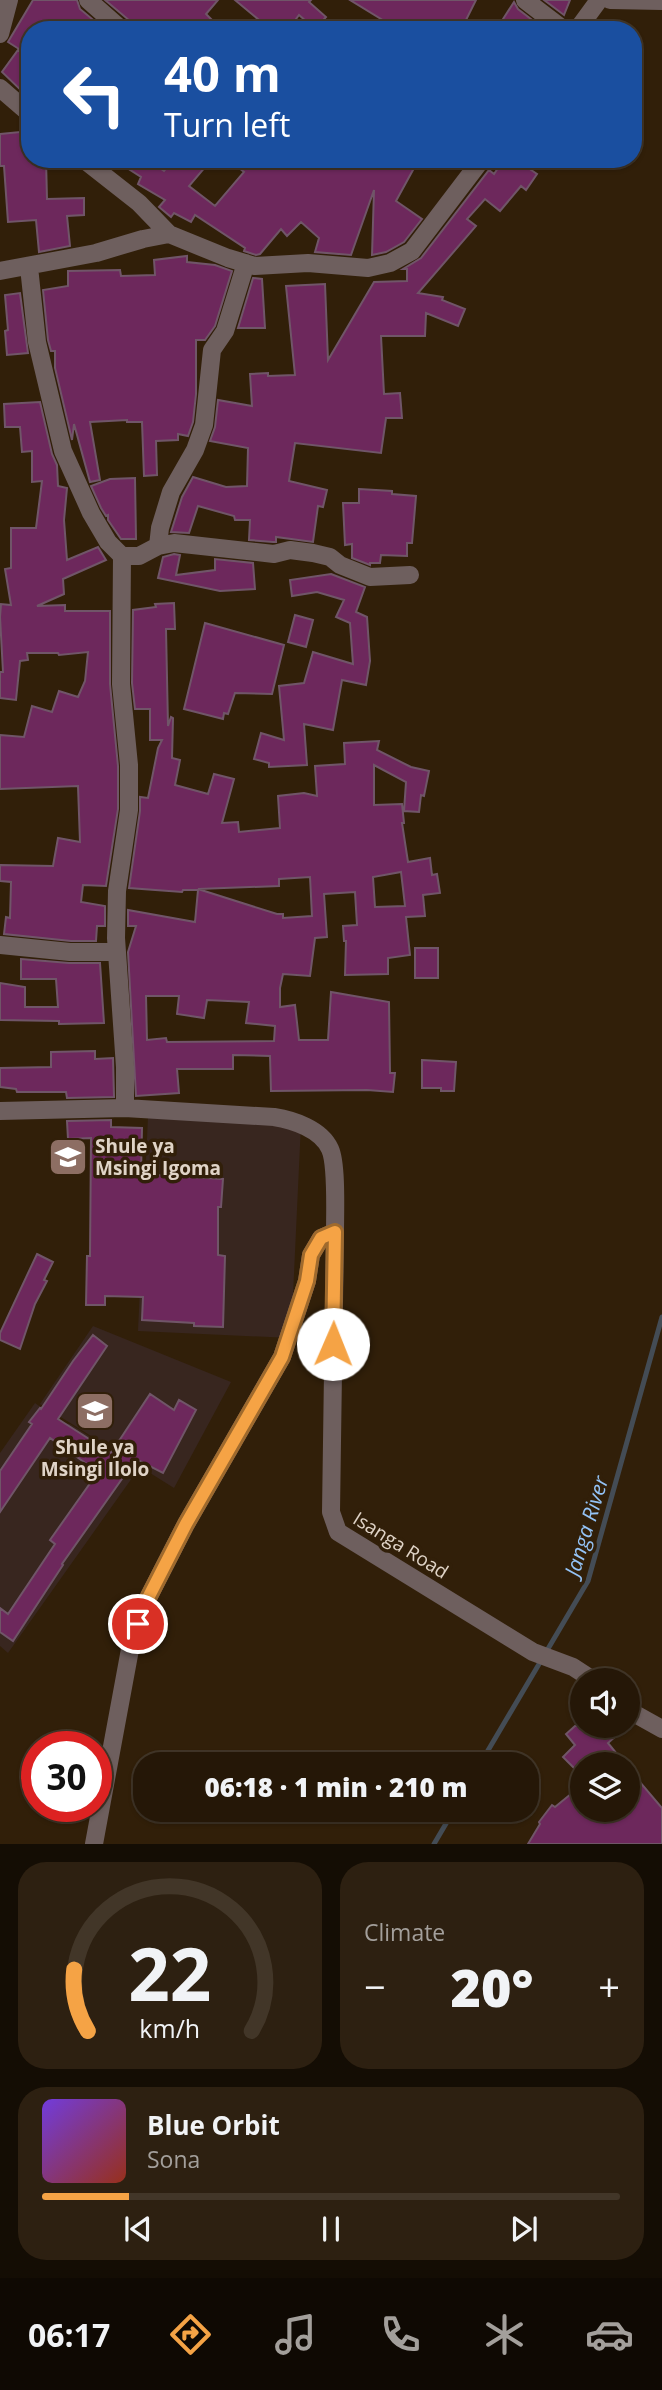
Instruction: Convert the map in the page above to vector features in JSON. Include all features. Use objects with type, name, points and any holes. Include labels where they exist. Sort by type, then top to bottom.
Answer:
[{"type":"street","points":[[0,34],[9,0]]},
{"type":"street","points":[[88,0],[112,21]]},
{"type":"street","points":[[525,0],[553,21]]},
{"type":"street","points":[[584,21],[599,0]]},
{"type":"street","points":[[610,0],[662,1]]},
{"type":"street","points":[[0,88],[21,106]]},
{"type":"street","points":[[94,168],[139,203],[169,234],[228,258],[255,266],[308,263],[368,268],[390,263],[412,251],[475,168]]},
{"type":"street","points":[[0,271],[96,253],[169,234]]},
{"type":"street","points":[[159,546],[160,528],[171,492],[195,450],[204,425],[212,350],[225,331],[246,263]]},
{"type":"street","points":[[29,267],[37,342],[62,451],[91,513],[108,542],[122,556],[139,556],[159,546],[174,543],[274,554],[290,550],[330,556],[340,565],[370,577],[410,575]]},
{"type":"street","points":[[122,556],[121,684],[129,765],[129,810],[117,891],[117,952],[125,1108]]},
{"type":"street","points":[[0,945],[117,952]]},
{"type":"street","name":"Isanga Road","points":[[0,1111],[125,1108],[294,1120],[324,1140],[332,1154],[335,1232],[331,1513],[338,1532],[533,1652],[575,1668]]},
{"type":"street","points":[[94,1844],[131,1644],[145,1604],[186,1524],[282,1357],[307,1281],[311,1255],[321,1238],[335,1232]]},
{"type":"street","points":[[640,1717],[662,1729]]},
{"type":"shaded area","points":[[148,1117],[301,1124],[291,1338],[138,1331]]},
{"type":"shaded area","points":[[93,1326],[231,1382],[174,1488],[40,1404]]},
{"type":"shaded area","points":[[35,1403],[62,1423],[70,1424],[92,1438],[137,1471],[8,1653],[0,1646],[0,1453]]},
{"type":"building","points":[[33,0],[77,0],[80,9],[95,21],[21,21],[21,50],[8,42]]},
{"type":"building","points":[[105,0],[218,0],[206,14],[213,21],[130,21]]},
{"type":"building","points":[[235,0],[311,0],[309,2],[326,17],[322,21],[306,21],[299,15],[295,21],[259,20]]},
{"type":"building","points":[[350,0],[476,0],[466,21],[384,21]]},
{"type":"building","points":[[544,0],[570,0],[564,15]]},
{"type":"building","points":[[514,2],[518,9],[534,21],[518,21],[502,21]]},
{"type":"building","points":[[18,50],[21,52],[21,90],[2,72]]},
{"type":"building","points":[[21,132],[21,168],[46,168],[47,199],[84,198],[84,215],[67,216],[70,246],[39,252],[36,220],[8,222],[4,166],[0,166],[0,134]]},
{"type":"building","points":[[127,168],[160,168],[164,171],[166,168],[204,168],[189,186],[215,206],[244,172],[239,168],[414,168],[396,201],[422,219],[404,242],[386,252],[372,255],[374,190],[351,255],[315,252],[319,238],[301,222],[287,236],[281,229],[260,254],[256,255],[244,251],[245,248],[195,215],[191,222],[174,213],[171,217],[159,207],[165,200],[138,184],[141,177]]},
{"type":"building","points":[[498,168],[528,168],[537,174],[526,190],[521,186],[500,211],[485,199],[467,219],[476,226],[418,293],[443,297],[442,300],[465,309],[458,326],[426,313],[425,336],[381,336],[384,394],[400,393],[402,418],[386,418],[381,453],[295,443],[289,481],[327,490],[323,507],[318,506],[313,542],[276,537],[276,542],[249,540],[250,520],[235,520],[234,516],[198,506],[189,533],[171,532],[182,497],[193,477],[226,487],[247,486],[248,448],[210,441],[215,427],[218,400],[252,406],[250,374],[295,375],[286,286],[325,284],[328,360],[374,282],[407,281],[407,269],[403,269],[421,258],[489,170],[494,174]]},
{"type":"building","points":[[187,256],[187,262],[215,265],[232,271],[215,326],[205,340],[196,340],[196,394],[193,422],[188,436],[178,434],[178,440],[156,441],[157,475],[144,476],[142,422],[90,422],[100,480],[90,482],[74,424],[72,440],[55,368],[55,351],[51,351],[48,340],[43,290],[68,286],[68,271],[120,270],[121,276],[155,275],[154,260]]},
{"type":"building","points":[[253,278],[262,279],[265,328],[238,328]]},
{"type":"building","points":[[20,293],[28,353],[7,355],[5,295]]},
{"type":"building","points":[[40,402],[57,465],[58,486],[67,488],[64,520],[67,560],[98,547],[106,560],[63,579],[64,594],[37,606],[65,605],[65,611],[110,611],[110,684],[118,766],[118,809],[106,886],[83,885],[81,902],[105,906],[105,926],[97,926],[96,941],[4,934],[6,917],[10,918],[11,882],[0,881],[0,865],[53,866],[58,838],[80,842],[78,786],[0,789],[0,735],[24,737],[32,706],[52,712],[59,691],[78,697],[85,681],[88,652],[59,655],[27,653],[28,660],[20,661],[16,700],[0,698],[0,672],[3,672],[0,617],[1,604],[11,605],[5,569],[11,568],[11,528],[36,528],[42,481],[32,482],[32,451],[22,452],[20,427],[5,427],[4,404]]},
{"type":"building","points":[[135,478],[136,539],[121,539],[101,508],[91,486],[110,479]]},
{"type":"building","points":[[359,489],[416,496],[412,543],[407,543],[407,556],[381,555],[380,563],[370,565],[352,558],[352,544],[345,545],[343,503],[359,503]]},
{"type":"building","points":[[180,555],[176,575],[215,570],[215,559],[253,563],[255,589],[220,591],[158,578],[163,557]]},
{"type":"building","points":[[331,574],[365,587],[356,612],[367,617],[370,661],[366,685],[342,680],[333,730],[304,724],[307,765],[269,767],[269,763],[254,759],[261,733],[284,740],[279,686],[304,683],[313,652],[353,664],[350,623],[336,617],[344,600],[317,592],[292,596],[290,580]]},
{"type":"building","points":[[174,603],[175,629],[166,629],[168,726],[171,717],[172,758],[180,760],[175,785],[208,794],[214,774],[234,779],[222,823],[238,822],[239,832],[280,828],[278,796],[304,793],[317,796],[315,766],[345,764],[344,743],[379,741],[377,750],[411,767],[429,771],[419,812],[404,811],[406,782],[374,765],[374,805],[402,804],[408,862],[430,858],[432,875],[437,874],[440,893],[423,895],[425,916],[406,917],[410,955],[388,958],[388,974],[345,975],[346,941],[343,926],[357,925],[355,892],[324,894],[327,937],[315,938],[310,976],[283,974],[280,988],[280,1007],[295,1005],[299,1040],[328,1040],[331,992],[389,1002],[390,1073],[395,1073],[393,1092],[271,1091],[270,1056],[233,1055],[233,1069],[177,1069],[179,1093],[136,1096],[128,952],[136,926],[128,926],[128,910],[195,922],[198,890],[182,892],[129,888],[140,797],[148,798],[162,740],[150,740],[150,709],[135,709],[132,683],[133,610],[156,607],[155,604]],"holes":[[[401,872],[405,906],[375,907],[373,877]],[[310,877],[312,916],[283,918],[283,914],[198,889],[279,886],[279,879]],[[146,996],[179,996],[177,1014],[204,1018],[207,1000],[249,1002],[246,1023],[275,1026],[274,1041],[167,1042],[166,1038],[147,1040]]]},
{"type":"building","points":[[295,615],[313,620],[306,647],[288,642]]},
{"type":"building","points":[[205,623],[284,645],[272,694],[235,693],[228,714],[224,713],[223,719],[184,709]]},
{"type":"building","points":[[415,948],[438,948],[438,978],[415,978]]},
{"type":"building","points":[[21,959],[100,963],[104,1023],[59,1024],[59,1021],[0,1020],[0,983],[25,987],[25,1007],[58,1007],[56,979],[21,979]]},
{"type":"building","points":[[95,1051],[95,1059],[113,1058],[114,1097],[67,1098],[66,1092],[17,1092],[16,1089],[0,1087],[0,1068],[51,1067],[51,1052]]},
{"type":"building","points":[[422,1060],[456,1062],[454,1091],[422,1088]]},
{"type":"building","points":[[111,1120],[111,1127],[142,1128],[141,1174],[223,1179],[221,1207],[218,1207],[218,1255],[225,1256],[223,1327],[142,1320],[143,1297],[105,1296],[105,1305],[86,1305],[87,1256],[90,1256],[91,1138],[68,1139],[67,1121]]},
{"type":"building","points":[[37,1254],[53,1262],[20,1349],[0,1340],[0,1333]]},
{"type":"building","points":[[93,1335],[107,1346],[58,1419],[111,1453],[150,1394],[174,1410],[179,1400],[196,1410],[163,1473],[136,1459],[62,1564],[13,1641],[0,1632],[0,1608],[8,1614],[55,1544],[50,1540],[98,1472],[50,1438],[0,1512],[0,1471],[32,1424],[29,1422]]},
{"type":"building","points":[[570,1730],[570,1738],[614,1738],[608,1743],[615,1752],[570,1752],[570,1764],[563,1757],[575,1745],[566,1734]]},
{"type":"building","points":[[640,1782],[662,1808],[662,1844],[528,1844],[539,1822],[552,1805],[555,1807],[570,1795],[570,1822],[640,1822]]},
{"type":"waterway","name":"Janga River","points":[[487,1752],[588,1581],[662,1317]]},
{"type":"waterway","name":"Janga River","points":[[434,1844],[447,1822]]},
{"type":"place","name":"Shule ya Msingi Igoma","points":[[68,1157]]},
{"type":"place","name":"Shule ya Msingi Ilolo","points":[[95,1411]]},
{"type":"route","points":[[138,1624],[145,1604],[186,1524],[282,1357],[307,1281],[311,1255],[321,1238],[335,1232],[333,1344]]}]
